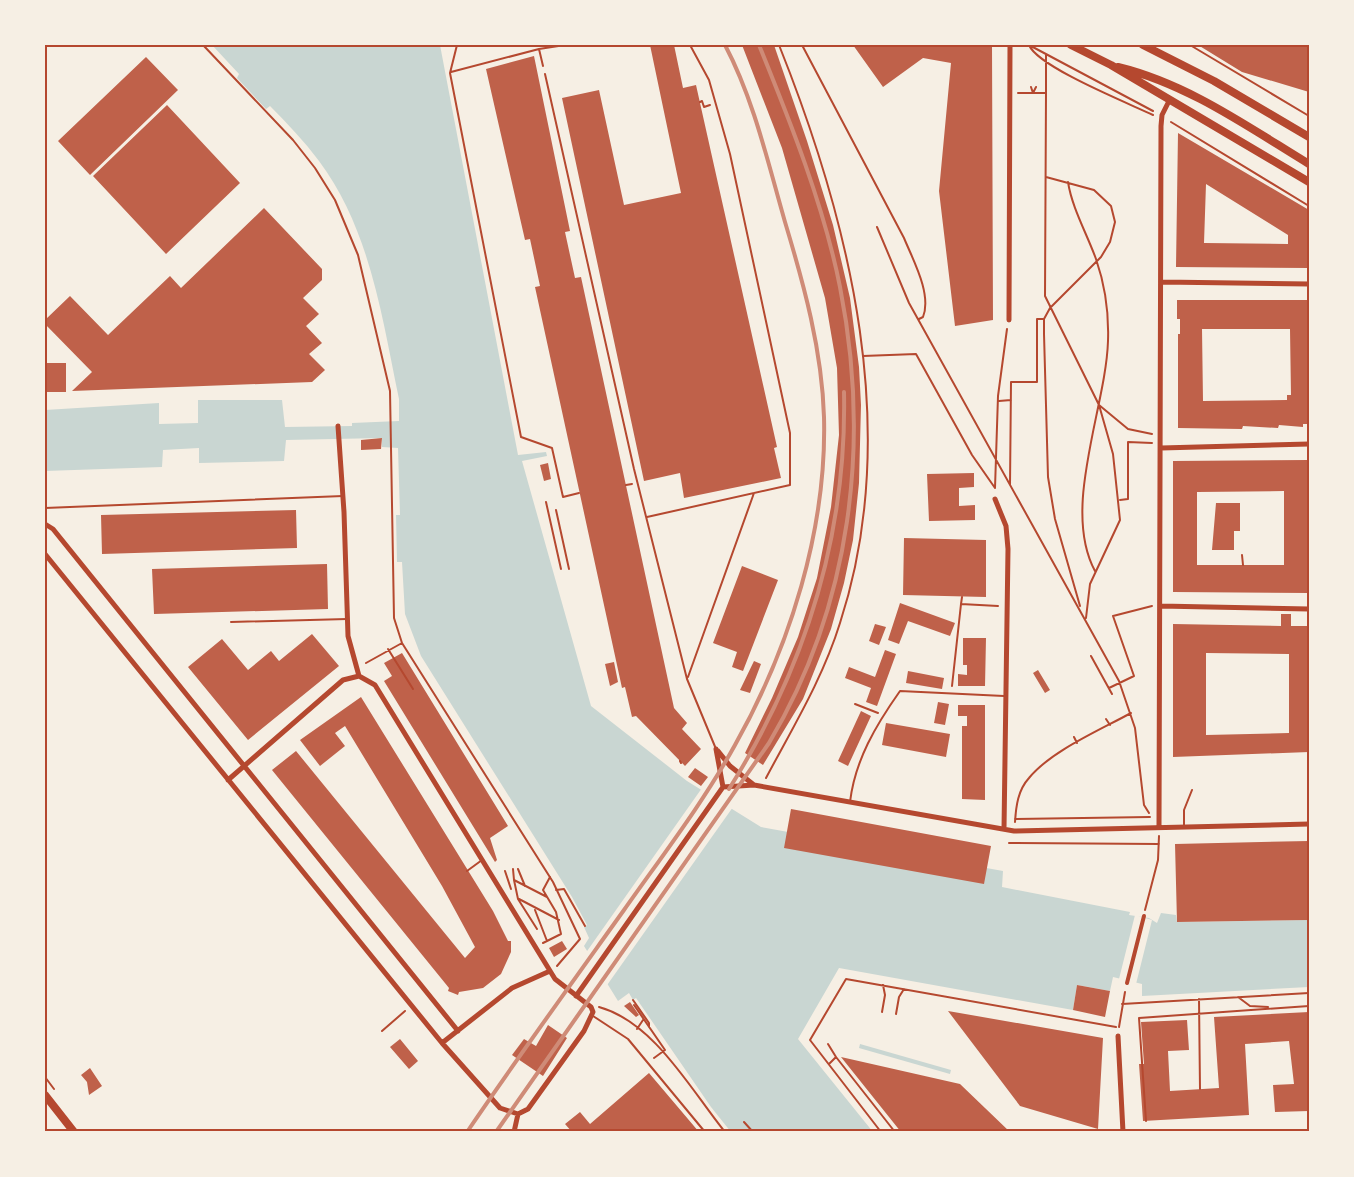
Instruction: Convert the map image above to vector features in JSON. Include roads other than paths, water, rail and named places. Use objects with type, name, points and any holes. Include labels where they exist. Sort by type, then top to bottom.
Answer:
[{"type":"main road","points":[[1071,45],[1111,65],[1309,182]]},
{"type":"main road","points":[[1143,45],[1214,81],[1309,137]]},
{"type":"main road","points":[[1111,65],[1173,85],[1309,164]]},
{"type":"main road","points":[[45,1095],[74,1132]]},
{"type":"street","points":[[1009,320],[1010,45]]},
{"type":"street","points":[[1159,827],[1161,126],[1162,115],[1169,101]]},
{"type":"street","points":[[1162,282],[1309,284]]},
{"type":"street","points":[[338,426],[344,512],[347,619],[350,650],[358,676]]},
{"type":"street","points":[[1161,445],[1309,444]]},
{"type":"street","points":[[994,500],[1007,534],[1004,829]]},
{"type":"street","points":[[45,524],[53,530],[458,1031]]},
{"type":"street","points":[[45,554],[228,780],[442,1043],[500,1108],[518,1114],[528,1109],[593,1016],[591,1007],[560,984],[550,971],[375,685],[358,676],[343,680],[228,780]]},
{"type":"street","points":[[1160,606],[1309,609]]},
{"type":"street","points":[[717,749],[730,766],[754,785]]},
{"type":"street","points":[[576,996],[723,787],[717,749]]},
{"type":"street","points":[[723,787],[762,786],[1014,831],[1309,824]]},
{"type":"street","points":[[1127,983],[1144,916]]},
{"type":"street","points":[[442,1043],[518,984],[550,971]]},
{"type":"street","points":[[1118,1036],[1123,1132]]},
{"type":"street","points":[[514,1132],[518,1114]]},
{"type":"lane","points":[[647,517],[790,485],[790,433],[730,153],[709,80],[690,45]]},
{"type":"lane","points":[[545,74],[634,469],[687,679],[717,749]]},
{"type":"lane","points":[[687,679],[754,493]]},
{"type":"lane","points":[[45,508],[343,496]]},
{"type":"lane","points":[[231,622],[347,619]]},
{"type":"lane","points":[[850,802],[852,786],[865,748],[882,716],[900,691],[1006,696]]},
{"type":"lane","points":[[1184,826],[1184,810],[1192,790]]},
{"type":"lane","points":[[467,871],[482,860]]},
{"type":"lane","points":[[593,1016],[628,1039],[705,1132]]},
{"type":"railway","points":[[467,1132],[682,829],[723,767],[773,668],[788,628],[812,544],[819,502],[824,417],[816,342],[799,270],[760,132],[725,45]]},
{"type":"railway","points":[[496,1132],[769,743],[797,690],[819,636],[836,579],[847,522],[853,464],[854,405],[849,346],[840,287],[816,195],[759,45]]},
{"type":"railway","points":[[729,789],[756,743],[779,696],[800,648],[816,599],[829,549],[838,498],[843,445],[844,392]]}]
